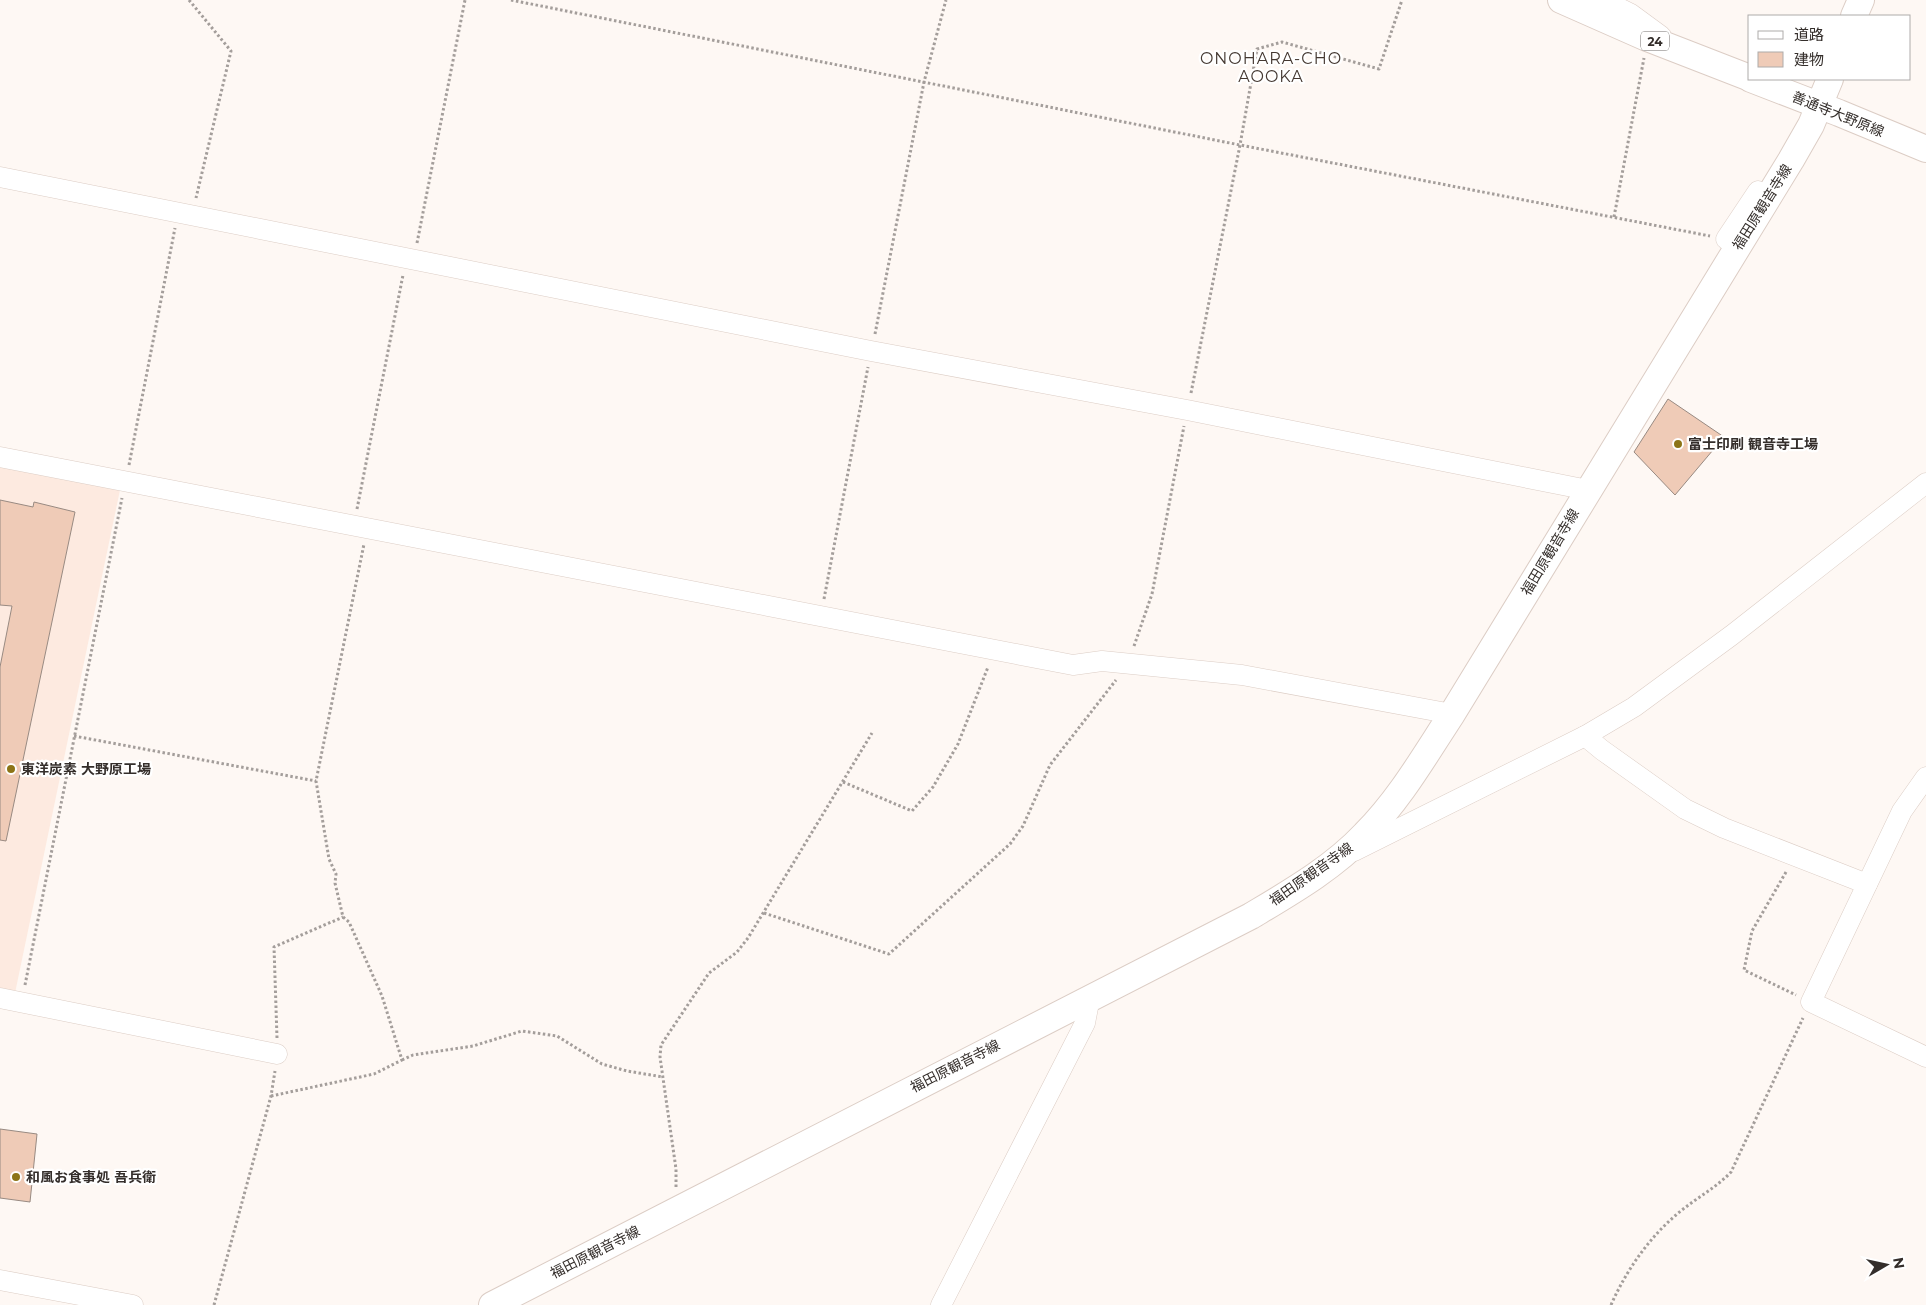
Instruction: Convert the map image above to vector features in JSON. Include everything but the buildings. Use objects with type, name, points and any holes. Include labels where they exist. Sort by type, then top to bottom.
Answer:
[{"type":"main road","name":"善通寺大野原線","points":[[1561,0],[1647,38],[1748,78]]},
{"type":"main road","points":[[1854,15],[1861,0]]},
{"type":"main road","name":"善通寺大野原線","points":[[1753,80],[1820,105],[1926,149]]},
{"type":"main road","name":"福田原観音寺線","points":[[492,1305],[1251,916],[1300,886],[1337,860],[1365,835],[1412,776],[1452,714],[1791,160],[1820,105],[1830,80]]},
{"type":"street","points":[[1603,0],[1631,14],[1680,51]]},
{"type":"street","points":[[1726,239],[1772,168],[1791,160]]},
{"type":"street","points":[[0,177],[871,352],[1187,410],[1588,490]]},
{"type":"street","points":[[0,457],[1073,665],[1102,661],[1242,675],[1452,714]]},
{"type":"street","points":[[1337,860],[1585,736],[1634,707],[1732,635],[1926,483]]},
{"type":"street","points":[[1585,736],[1685,809],[1724,828],[1867,884]]},
{"type":"street","points":[[1926,777],[1902,811],[1810,1002],[1926,1057]]},
{"type":"street","points":[[941,1305],[1085,1023],[1090,997]]},
{"type":"street","points":[[0,998],[277,1054]]},
{"type":"street","points":[[0,1280],[133,1305]]},
{"type":"path","points":[[22,1002],[126,482],[185,214],[230,52],[189,0]]},
{"type":"path","points":[[402,1060],[382,996],[349,922],[343,917],[334,883],[336,874],[330,859],[316,781],[410,258],[465,0]]},
{"type":"path","points":[[511,0],[1240,145],[1726,239]]},
{"type":"path","points":[[820,616],[924,82],[946,0]]},
{"type":"path","points":[[764,913],[889,954],[1010,844],[1023,826],[1050,765],[1128,663],[1152,594],[1257,49],[1282,42],[1379,69],[1402,0]]},
{"type":"path","points":[[1614,217],[1647,38]]},
{"type":"path","points":[[843,782],[912,812],[932,787],[958,744],[995,650]]},
{"type":"path","points":[[676,1210],[676,1169],[660,1057],[661,1045],[709,973],[737,952],[748,938],[872,733]]},
{"type":"path","points":[[74,736],[316,781]]},
{"type":"path","points":[[1611,1305],[1621,1284],[1641,1252],[1676,1215],[1722,1181],[1731,1172],[1810,1002],[1744,970],[1752,932],[1795,857]]},
{"type":"path","points":[[214,1305],[271,1096],[277,1054],[274,947],[343,917]]},
{"type":"path","points":[[271,1096],[374,1074],[412,1055],[473,1046],[522,1031],[557,1036],[602,1064],[627,1071],[663,1077]]},
{"type":"shaded area","points":[[0,465],[120,490],[15,993],[0,991]]},
{"type":"place","name":"富士印刷 観音寺工場","points":[[1678,444]]},
{"type":"place","name":"東洋炭素 大野原工場","points":[[11,769]]},
{"type":"place","name":"和風お食事処 吾兵衛","points":[[16,1177]]},
{"type":"district","name":"ONOHARA-CHO AOOKA","points":[[1271,67]]}]
